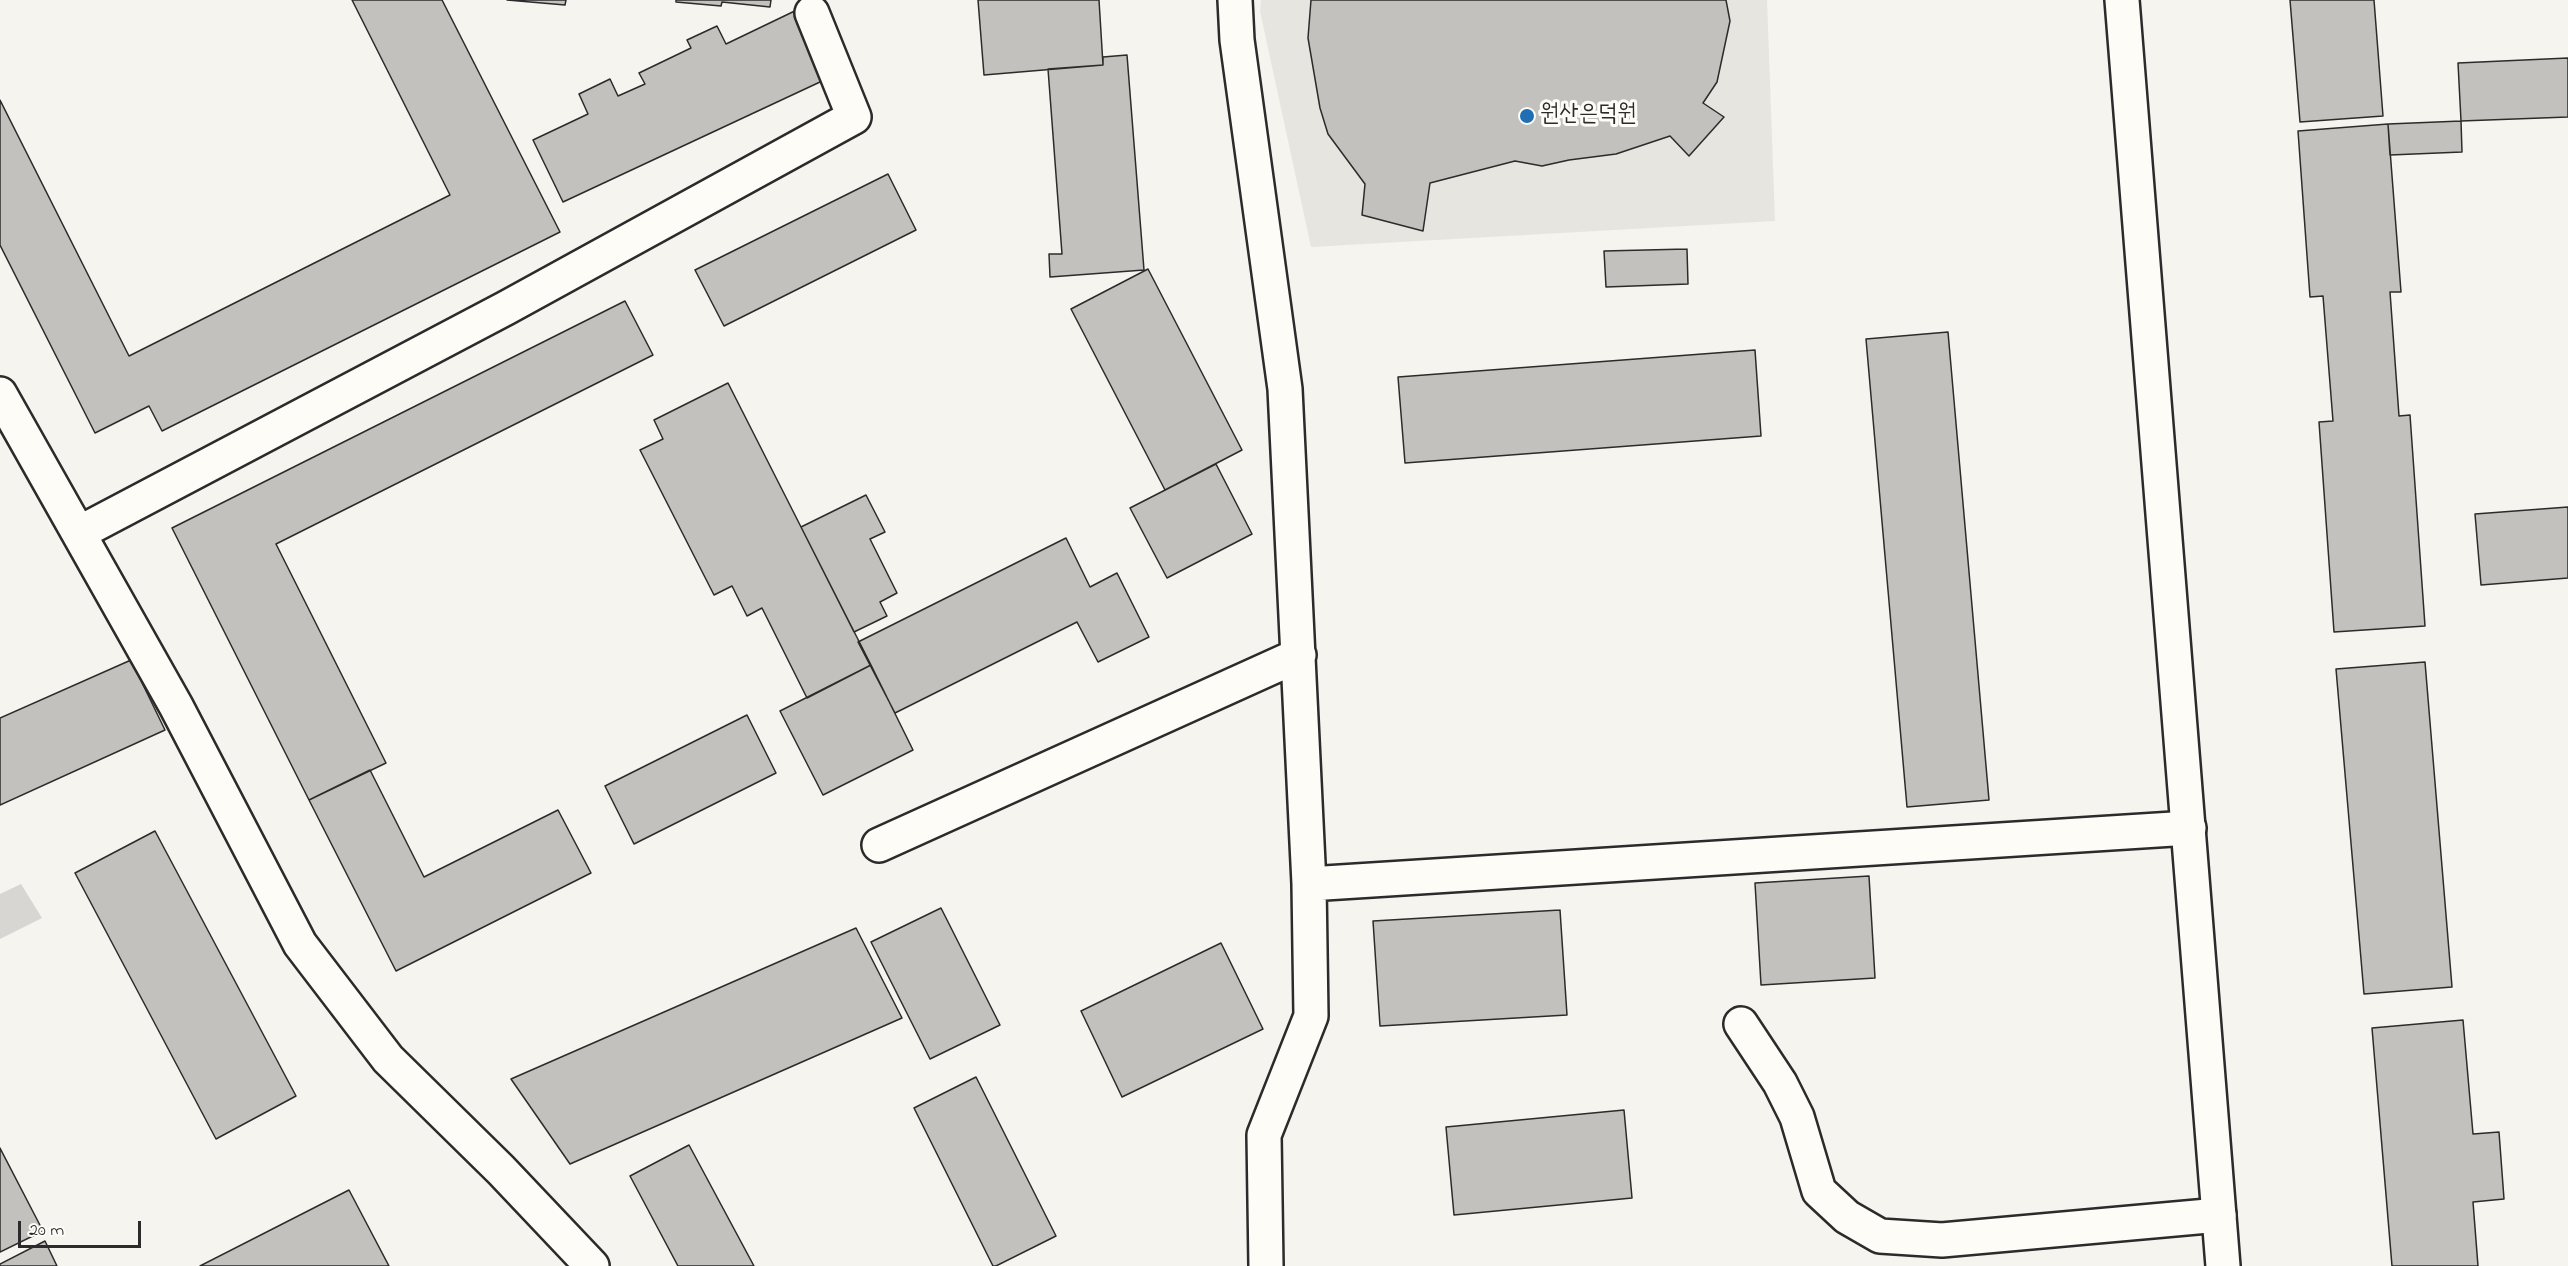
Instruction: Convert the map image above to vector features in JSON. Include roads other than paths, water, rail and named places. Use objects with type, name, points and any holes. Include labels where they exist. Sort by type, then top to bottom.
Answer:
[{"type":"street","points":[[1235,0],[1237,40],[1285,389],[1309,884],[1311,1016],[1264,1135],[1266,1266]]},
{"type":"street","points":[[2122,0],[2223,1266]]},
{"type":"street","points":[[80,533],[506,308],[854,117],[812,13]]},
{"type":"street","points":[[0,394],[176,706],[300,944],[388,1059],[501,1170],[592,1266]]},
{"type":"street","points":[[879,845],[1299,655]]},
{"type":"street","points":[[1309,884],[2189,828]]},
{"type":"street","points":[[1741,1024],[1780,1083],[1797,1117],[1819,1191],[1847,1217],[1880,1236],[1942,1240],[2219,1215]]},
{"type":"place","name":"원산은덕원","points":[[1527,116]]}]
